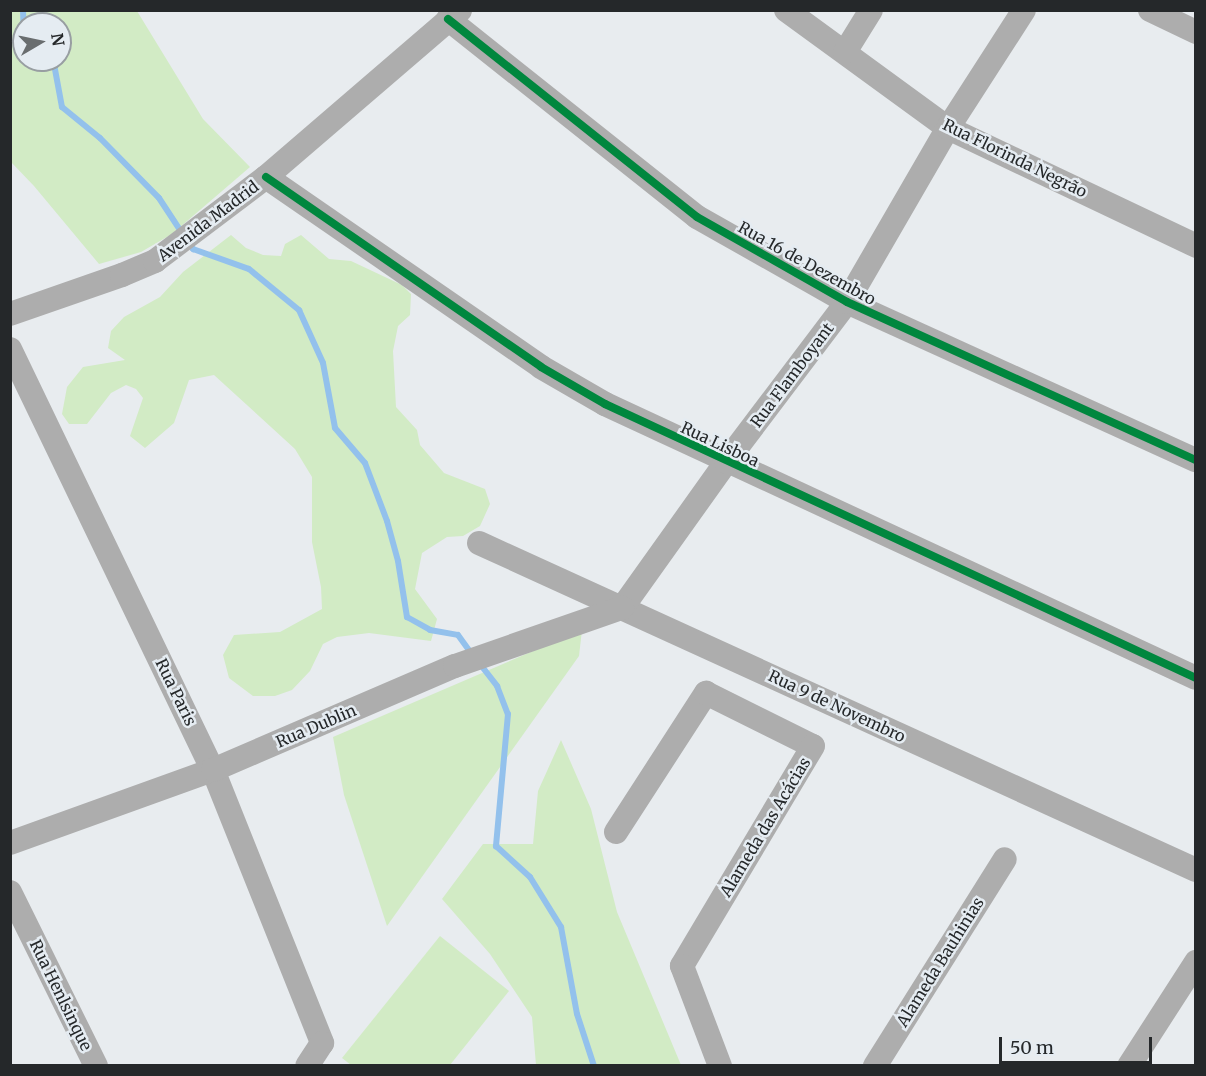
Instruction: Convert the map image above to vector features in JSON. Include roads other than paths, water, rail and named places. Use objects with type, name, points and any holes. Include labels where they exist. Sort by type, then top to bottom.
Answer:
[{"type":"street","name":"Rua Florinda Negrão","points":[[786,10],[948,128],[1196,246]]},
{"type":"street","points":[[845,52],[871,10]]},
{"type":"street","name":"Rua Flamboyant","points":[[622,608],[726,462],[847,302],[948,128],[1023,10]]},
{"type":"street","points":[[1150,10],[1196,32]]},
{"type":"street","name":"Avenida Madrid","points":[[10,314],[122,275],[155,261],[266,177],[454,15]]},
{"type":"street","name":"Rua 16 de Dezembro","points":[[454,15],[697,217],[847,302],[1196,460]]},
{"type":"street","name":"Rua Lisboa","points":[[266,177],[541,367],[605,404],[1196,678]]},
{"type":"street","name":"Rua Paris","points":[[10,349],[213,770],[322,1043],[307,1065]]},
{"type":"street","name":"Rua 9 de Novembro","points":[[479,543],[1196,870]]},
{"type":"street","name":"Rua Dublin","points":[[10,843],[213,770],[455,666],[622,608]]},
{"type":"street","name":"Alameda das Acácias","points":[[616,832],[706,693],[813,746],[682,966],[720,1065]]},
{"type":"street","name":"Alameda Bauhinias","points":[[875,1065],[1005,858]]},
{"type":"street","name":"Rua Henlsinque","points":[[10,892],[96,1065]]},
{"type":"street","points":[[1129,1065],[1196,962]]},
{"type":"waterway","points":[[55,72],[62,107],[100,138],[159,198],[182,233]]},
{"type":"waterway","points":[[188,242],[193,249],[249,269],[299,310],[323,363],[335,428],[365,463],[387,521],[398,561],[407,617],[430,630],[458,635],[472,654]]},
{"type":"waterway","points":[[480,664],[497,686],[508,714],[496,846],[530,877],[561,927],[577,1014],[594,1066]]}]
